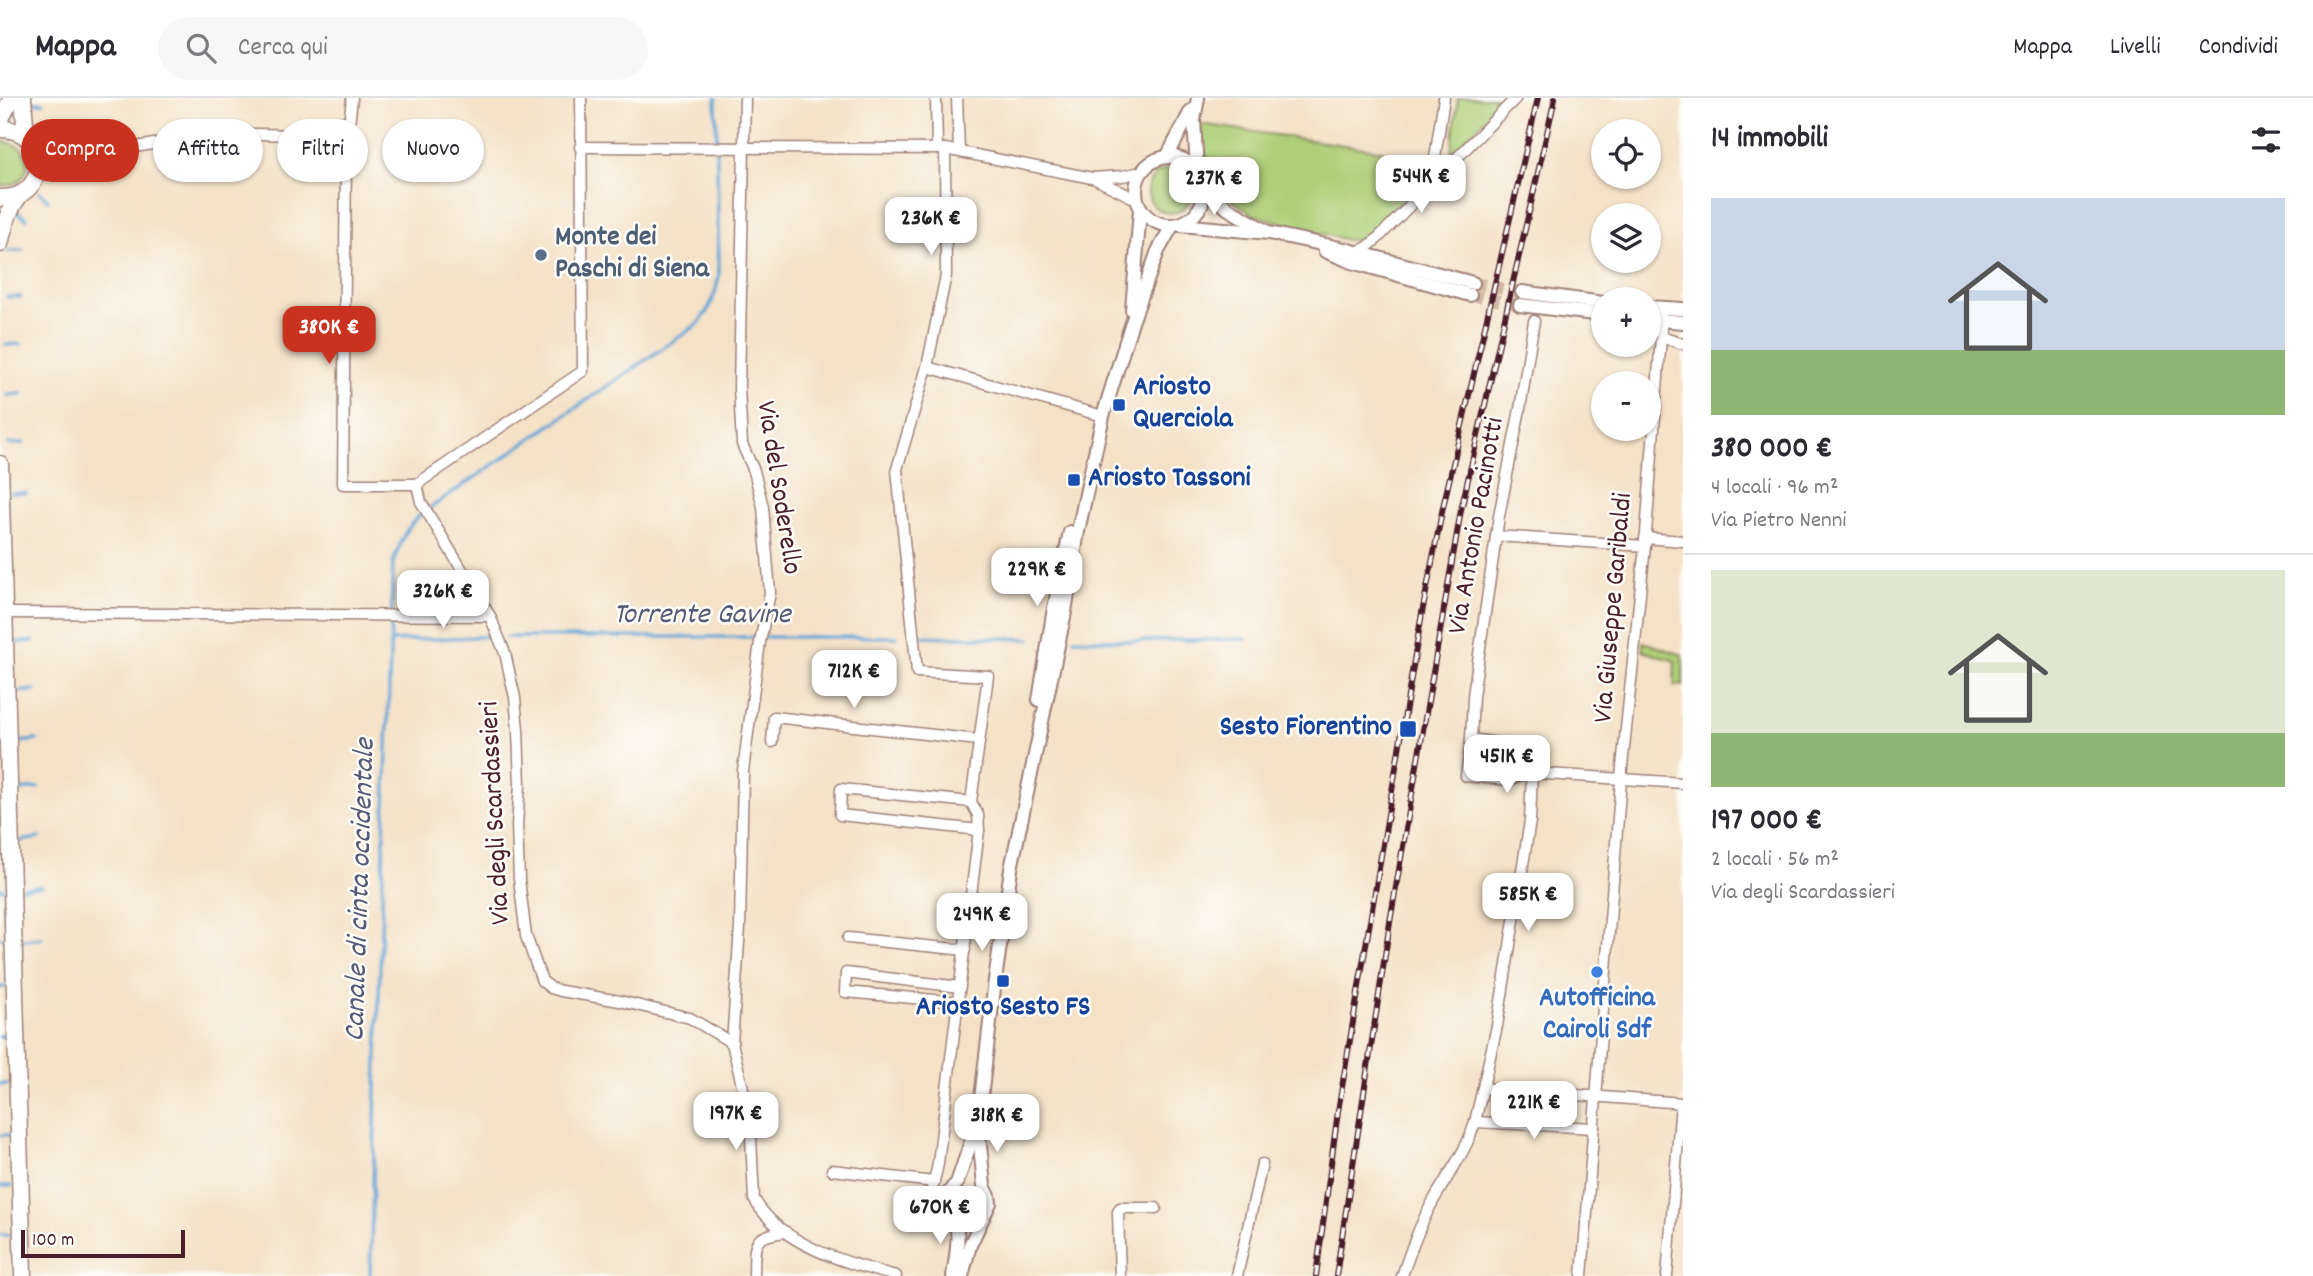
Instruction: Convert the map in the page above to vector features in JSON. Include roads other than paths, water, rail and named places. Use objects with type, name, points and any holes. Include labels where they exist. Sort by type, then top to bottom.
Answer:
[{"type":"main road","points":[[0,120],[12,98]]},
{"type":"main road","points":[[23,98],[27,119]]},
{"type":"main road","points":[[0,129],[14,131],[21,136]]},
{"type":"main road","points":[[0,244],[5,221],[12,206],[33,182]]},
{"type":"main road","points":[[0,198],[20,195]]},
{"type":"main road","points":[[0,464],[23,1276]]},
{"type":"street","points":[[349,119],[352,98]]},
{"type":"street","points":[[346,182],[343,484],[416,484],[583,371],[581,98]]},
{"type":"street","name":"Via del Soderello","points":[[732,1043],[740,927],[743,771],[760,642],[770,593],[763,507],[754,471],[742,444],[739,388],[745,98]]},
{"type":"street","points":[[936,98],[941,149],[946,275],[927,367],[897,469],[917,672],[988,677],[971,802],[978,815],[979,830],[938,1163],[929,1197],[930,1207],[935,1211],[951,1213],[963,1222],[977,1220],[983,1216]]},
{"type":"street","points":[[957,98],[959,150]]},
{"type":"street","points":[[1167,157],[1198,98]]},
{"type":"street","points":[[1198,98],[1194,120],[1197,170],[1203,184],[1227,208],[1269,233]]},
{"type":"street","points":[[1431,184],[1444,98]]},
{"type":"street","points":[[1356,252],[1366,247],[1389,226],[1516,98]]},
{"type":"street","points":[[139,145],[216,135],[277,136]]},
{"type":"street","points":[[580,147],[941,149],[959,150],[1092,178],[1141,172]]},
{"type":"street","points":[[1131,325],[1138,205],[1135,190],[1141,172],[1152,161],[1167,157],[1184,160],[1197,170]]},
{"type":"street","points":[[1092,178],[1138,205],[1154,223],[1269,233],[1471,289]]},
{"type":"street","points":[[962,1276],[970,1245],[990,1203],[984,1186],[978,1124],[995,980],[1054,608],[1079,491],[1098,438],[1131,325],[1158,251],[1176,225],[1190,220],[1202,204],[1203,184]]},
{"type":"street","points":[[1371,261],[1389,226]]},
{"type":"street","points":[[1302,242],[1356,252],[1371,261]]},
{"type":"street","points":[[1591,302],[1521,299],[1591,313]]},
{"type":"street","points":[[1661,310],[1683,309]]},
{"type":"street","points":[[1662,320],[1683,322]]},
{"type":"street","name":"Via Giuseppe Garibaldi","points":[[1661,337],[1662,320]]},
{"type":"street","name":"Via Antonio Pacinotti","points":[[1532,773],[1509,780],[1466,776],[1496,536],[1534,321]]},
{"type":"street","points":[[1661,337],[1683,344]]},
{"type":"street","name":"Via Giuseppe Garibaldi","points":[[1581,1276],[1659,357]]},
{"type":"street","points":[[927,367],[1103,416]]},
{"type":"street","name":"Via degli Scardassieri","points":[[416,484],[429,517],[490,616],[505,653],[515,698],[520,785],[517,824],[519,879],[526,936],[542,981],[561,991],[620,1001],[690,1018],[732,1043]]},
{"type":"street","points":[[1496,536],[1683,541]]},
{"type":"street","points":[[13,614],[490,616]]},
{"type":"street","points":[[772,742],[775,717],[978,740]]},
{"type":"street","points":[[1402,1276],[1431,1205],[1471,1137],[1497,1026],[1530,821],[1532,773],[1525,755],[1512,745],[1471,739]]},
{"type":"street","points":[[1532,773],[1683,783]]},
{"type":"street","points":[[971,802],[842,789],[840,814],[979,830]]},
{"type":"street","points":[[848,938],[965,950]]},
{"type":"street","points":[[958,1002],[845,992],[846,973],[960,987]]},
{"type":"street","points":[[732,1043],[750,1118],[754,1199],[761,1210],[786,1233],[843,1262],[896,1276]]},
{"type":"street","points":[[1483,1088],[1682,1103],[1667,1276]]},
{"type":"street","points":[[1475,1122],[1594,1128]]},
{"type":"street","points":[[953,1276],[957,1228],[948,1198],[957,1183],[978,1124]]},
{"type":"street","points":[[1237,1276],[1262,1164]]},
{"type":"street","points":[[832,1170],[934,1182]]},
{"type":"street","points":[[957,1183],[973,1180],[984,1186]]},
{"type":"street","points":[[1120,1276],[1120,1208],[1156,1208]]},
{"type":"street","points":[[754,1276],[755,1246],[759,1239],[767,1234],[786,1233]]},
{"type":"waterway","name":"Canale di cinta occidentale","points":[[430,508],[703,318],[712,300],[719,274],[716,98]]},
{"type":"waterway","points":[[31,102],[43,103]]},
{"type":"waterway","points":[[39,192],[48,200]]},
{"type":"waterway","points":[[17,212],[27,219]]},
{"type":"waterway","points":[[8,251],[23,250]]},
{"type":"waterway","points":[[7,297],[21,297]]},
{"type":"waterway","points":[[6,345],[21,344]]},
{"type":"waterway","points":[[7,395],[22,394]]},
{"type":"waterway","points":[[9,444],[24,443]]},
{"type":"waterway","points":[[11,493],[26,493]]},
{"type":"waterway","name":"Canale di cinta occidentale","points":[[370,1276],[393,563],[407,530],[421,514]]},
{"type":"waterway","name":"Torrente Gavine","points":[[391,641],[495,636]]},
{"type":"waterway","name":"Torrente Gavine","points":[[920,636],[1030,639]]},
{"type":"waterway","name":"Torrente Gavine","points":[[507,637],[897,637]]},
{"type":"waterway","name":"Torrente Gavine","points":[[1074,639],[1246,639]]},
{"type":"waterway","points":[[15,643],[33,641]]},
{"type":"waterway","points":[[16,692],[35,690]]},
{"type":"waterway","points":[[18,742],[37,740]]},
{"type":"waterway","points":[[19,790],[38,788]]},
{"type":"waterway","points":[[20,841],[39,838]]},
{"type":"waterway","points":[[22,888],[41,886]]},
{"type":"waterway","points":[[23,940],[42,938]]},
{"type":"waterway","points":[[0,987],[6,987]]},
{"type":"waterway","points":[[0,1036],[8,1036]]},
{"type":"waterway","points":[[0,1084],[8,1084]]},
{"type":"waterway","points":[[0,1135],[10,1135]]},
{"type":"waterway","points":[[0,1186],[11,1186]]},
{"type":"waterway","points":[[0,1235],[14,1235]]},
{"type":"tunnel","points":[[1473,283],[1522,292]]},
{"type":"tunnel","points":[[1470,295],[1520,305]]},
{"type":"railway","points":[[1316,1276],[1338,1111],[1422,613],[1443,507],[1538,98]]},
{"type":"railway","points":[[1336,1276],[1391,916],[1461,510],[1555,98]]},
{"type":"place","name":"Monte dei Paschi di Siena","points":[[541,255]]},
{"type":"place","name":"Ariosto Querciola","points":[[1119,405]]},
{"type":"place","name":"Ariosto Tassoni","points":[[1074,480]]},
{"type":"place","name":"Sesto Fiorentino","points":[[1408,729]]},
{"type":"place","name":"Autofficina Cairoli Sdf","points":[[1597,972]]},
{"type":"place","name":"Ariosto Sesto FS","points":[[1003,981]]}]
